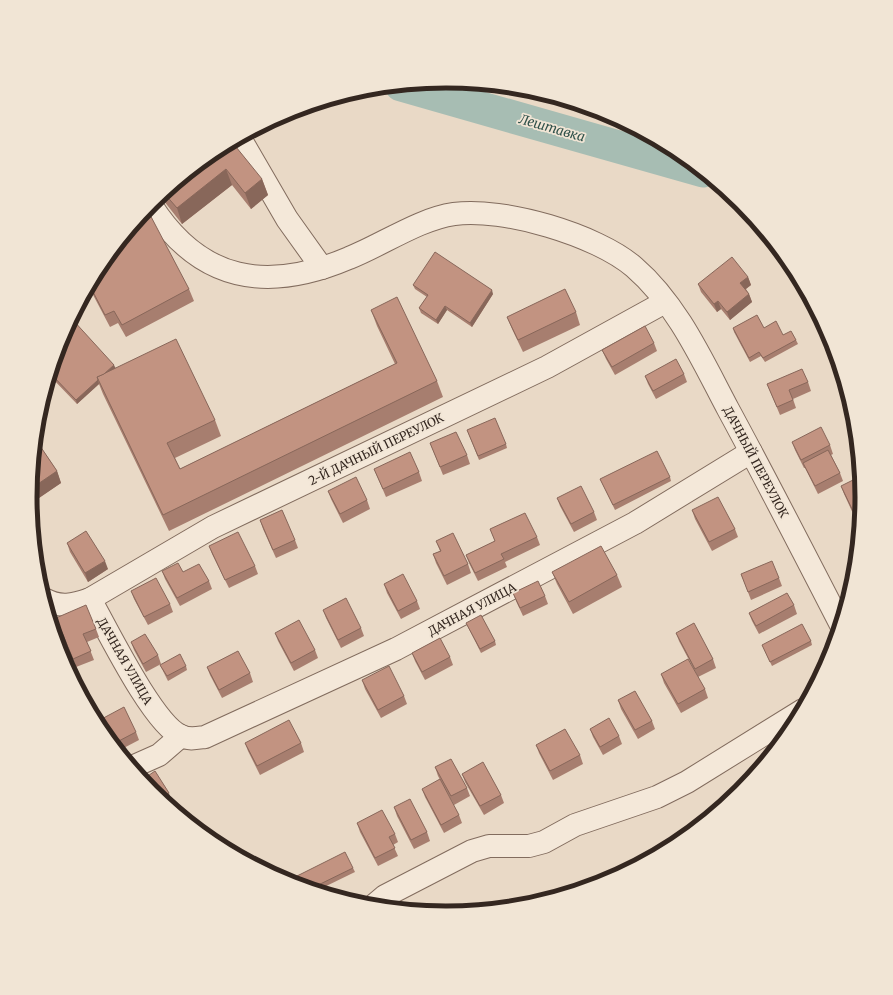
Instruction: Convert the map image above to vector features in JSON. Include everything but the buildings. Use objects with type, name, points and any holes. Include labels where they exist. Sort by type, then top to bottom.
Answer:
[{"type":"street","points":[[243,143],[288,219],[322,268]]},
{"type":"street","name":"ДАЧНЫЙ ПЕРЕУЛОК","points":[[155,210],[176,239],[190,251],[210,264],[232,273],[251,277],[279,277],[322,268],[348,259],[428,221],[454,214],[479,213],[510,217],[560,229],[604,247],[634,267],[665,302],[703,362],[837,618]]},
{"type":"street","name":"2-Й ДАЧНЫЙ ПЕРЕУЛОК","points":[[51,603],[60,606],[90,600],[214,527],[547,367],[665,302]]},
{"type":"street","name":"ДАЧНАЯ УЛИЦА","points":[[90,600],[148,702],[168,727],[181,736],[191,739],[205,737],[396,649],[635,523],[751,452]]},
{"type":"street","points":[[379,901],[385,896],[472,852],[489,846],[529,846],[544,842],[576,826],[657,796],[687,782],[792,717]]},
{"type":"street","points":[[137,765],[159,755],[181,736]]},
{"type":"waterway","name":"Лештавка","points":[[416,89],[687,166]]}]
